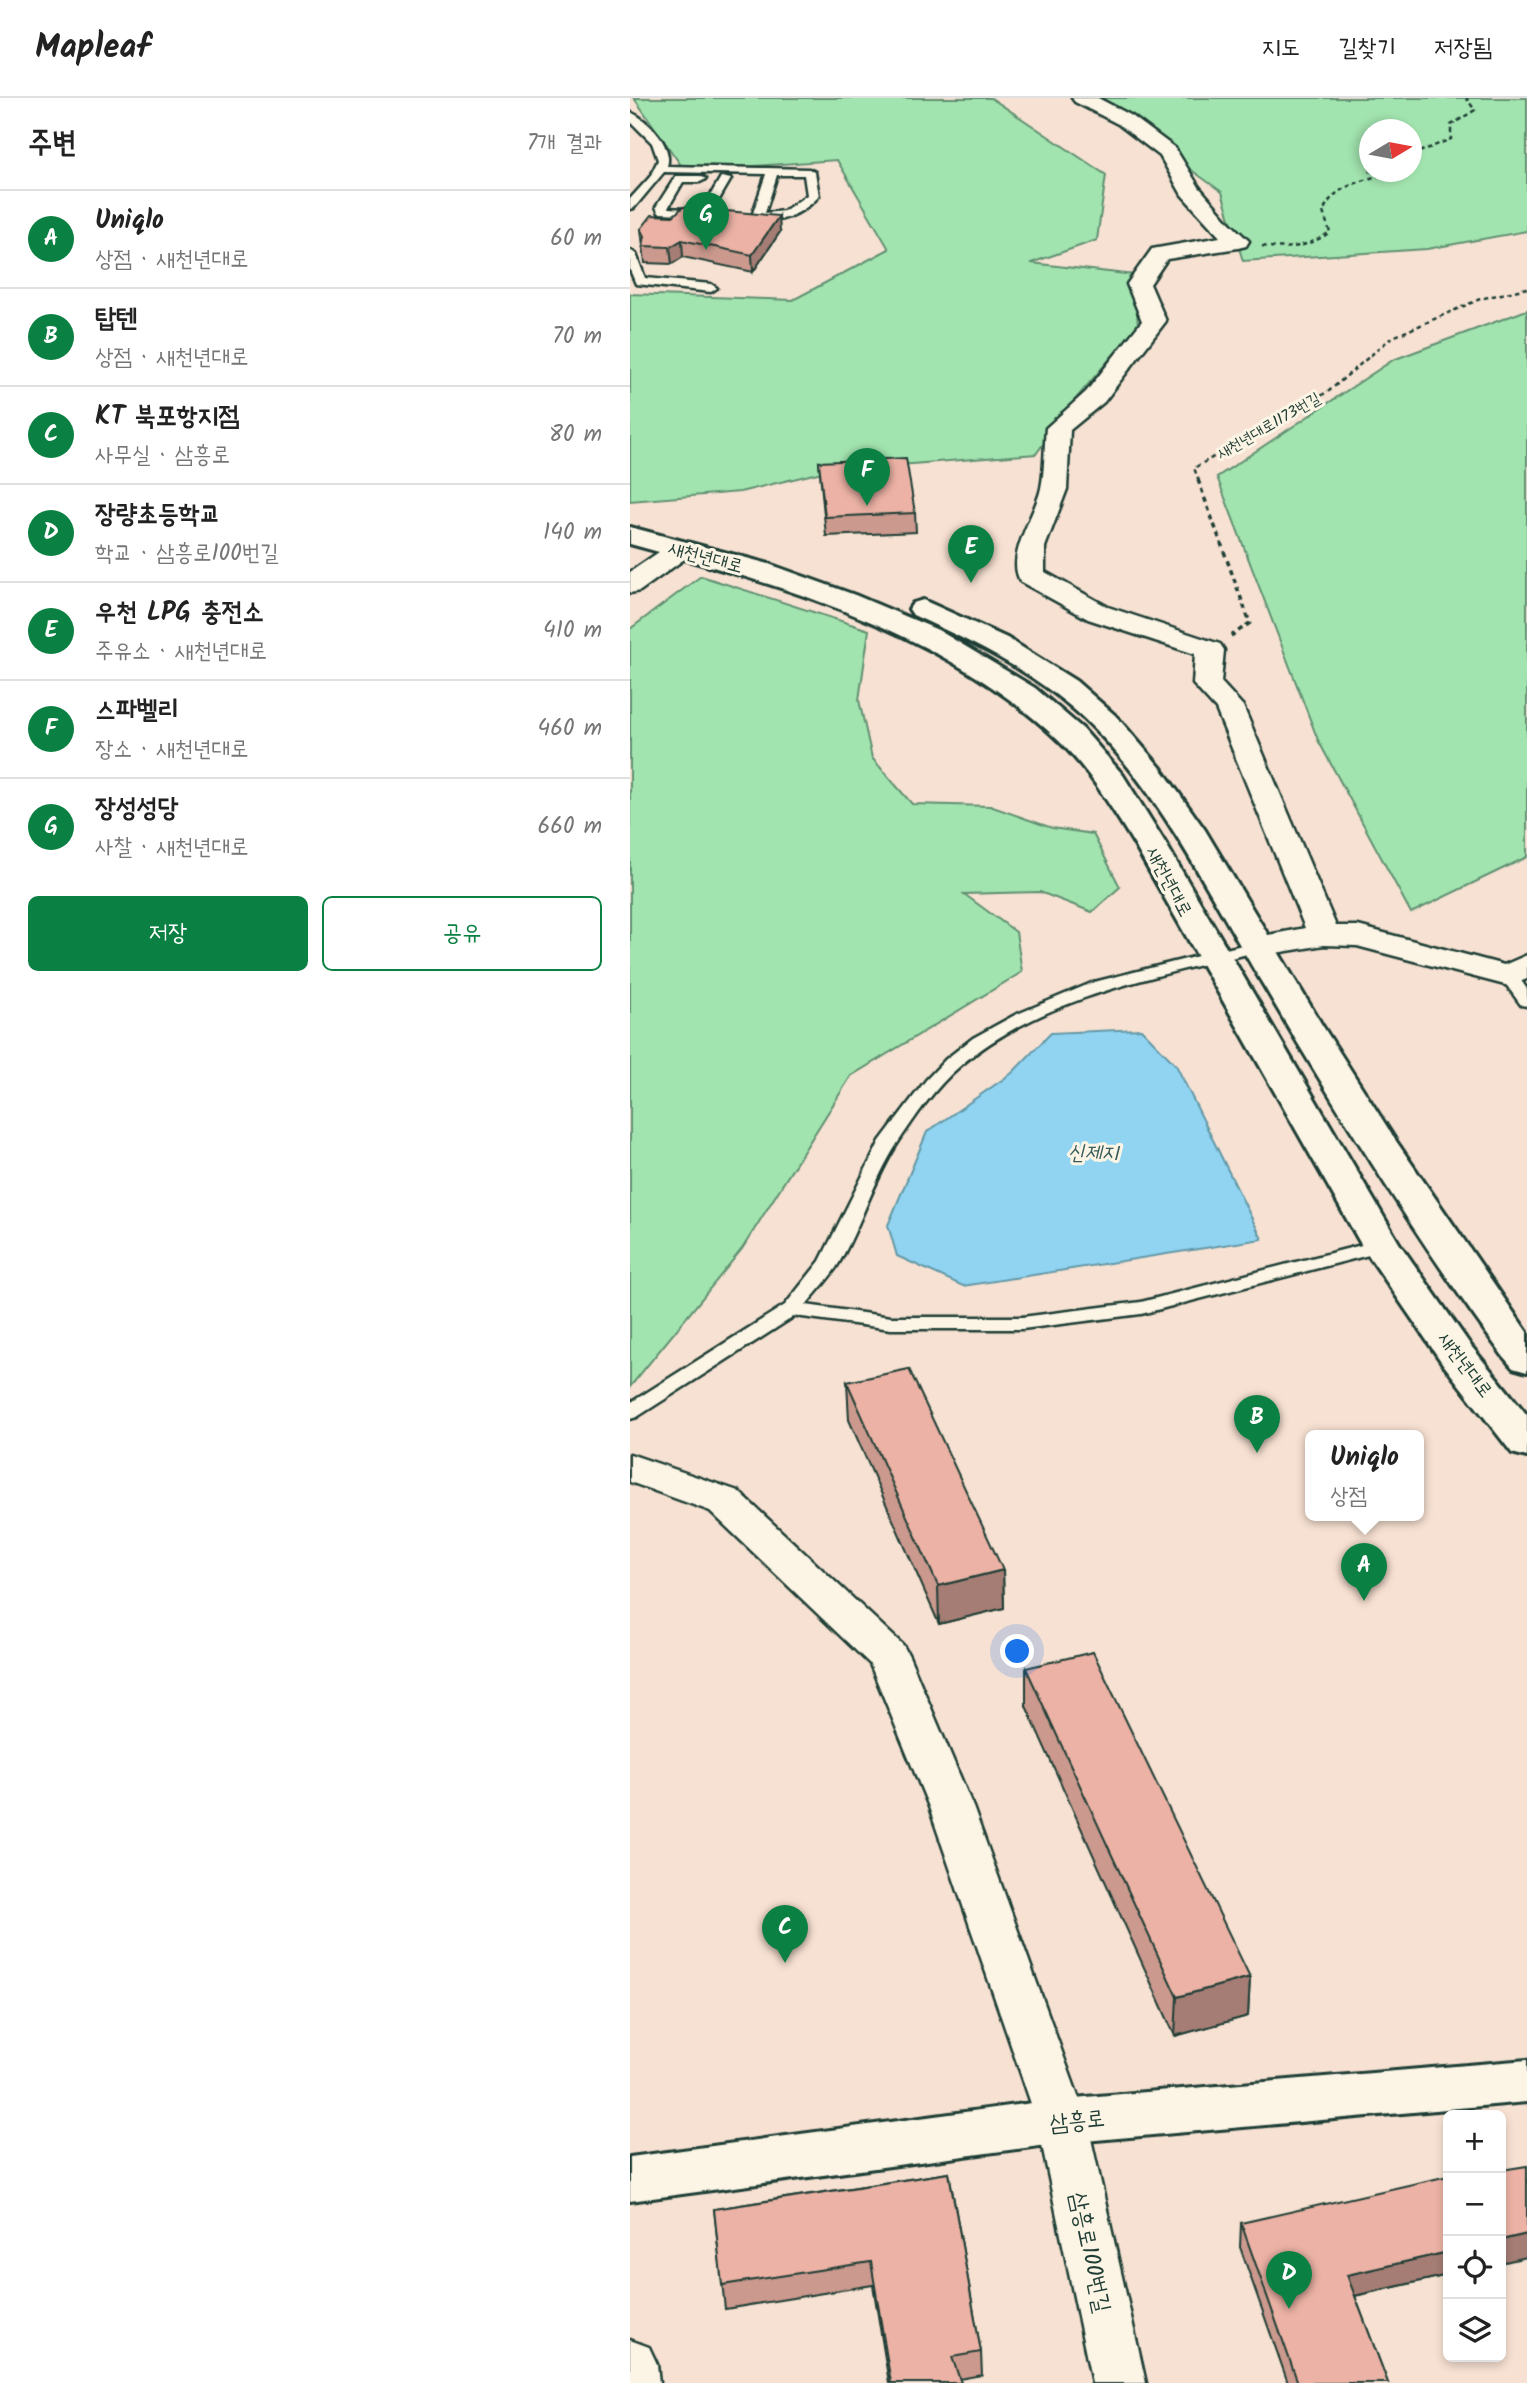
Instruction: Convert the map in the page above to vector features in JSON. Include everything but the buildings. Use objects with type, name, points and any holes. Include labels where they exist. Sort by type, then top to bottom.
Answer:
[{"type":"main road","name":"새천년대로","points":[[630,515],[708,533],[793,558],[883,591],[974,632],[1057,680],[1105,721],[1153,775],[1213,868],[1330,1066],[1407,1189],[1527,1359]]},
{"type":"main road","name":"새천년대로","points":[[630,535],[759,570],[845,601],[928,636],[1024,694],[1072,736],[1112,782],[1381,1246],[1457,1355],[1527,1443]]},
{"type":"main road","points":[[1167,875],[1213,868]]},
{"type":"main road","points":[[1280,1075],[1330,1066]]},
{"type":"main road","name":"삼흥로","points":[[630,2179],[1062,2121],[1527,2081]]},
{"type":"street","points":[[1082,98],[1125,120],[1168,152],[1190,190],[1221,227],[1238,241]]},
{"type":"street","points":[[1238,241],[1160,254],[1138,284],[1154,321],[1095,397],[1058,428],[1054,489],[1032,547],[1031,576],[1098,613],[1210,650],[1207,684],[1229,706],[1324,935]]},
{"type":"street","points":[[630,585],[681,549]]},
{"type":"street","points":[[1258,946],[1324,935],[1358,936],[1521,981]]},
{"type":"street","name":"삼흥로100번길","points":[[630,1467],[724,1501],[888,1656],[951,1807],[1062,2121],[1119,2383]]},
{"type":"street","points":[[630,2364],[632,2383]]},
{"type":"lane","points":[[630,115],[659,139],[666,159],[663,169],[630,206]]},
{"type":"lane","points":[[663,169],[728,174]]},
{"type":"lane","points":[[653,209],[680,178],[728,174],[773,171],[809,172],[813,196],[803,206],[783,217],[751,216],[773,171]]},
{"type":"lane","points":[[706,213],[728,174]]},
{"type":"lane","points":[[630,216],[653,209],[719,214]]},
{"type":"lane","points":[[630,254],[640,281],[711,288]]},
{"type":"lane","points":[[630,1412],[792,1309],[829,1263],[887,1145],[932,1084],[952,1063],[989,1037],[1071,997],[1132,977],[1258,946]]},
{"type":"lane","points":[[792,1309],[891,1323],[1022,1323],[1141,1308],[1381,1246]]},
{"type":"path","points":[[1422,151],[1451,139],[1451,125],[1475,110],[1466,98]]},
{"type":"path","points":[[1238,241],[1289,248],[1318,241],[1330,232],[1323,212],[1325,204],[1344,186],[1359,181]]},
{"type":"path","name":"새천년대로1173번길","points":[[1210,650],[1250,623],[1195,467],[1329,391],[1391,338],[1480,299],[1527,288]]},
{"type":"green space","points":[[634,98],[991,98],[1106,175],[1097,240],[1031,263],[1134,275],[1138,326],[1073,402],[1036,454],[826,471],[740,492],[630,501],[630,294],[793,300],[889,249],[837,160],[685,171]]},
{"type":"green space","points":[[1091,98],[1527,98],[1527,231],[1427,249],[1243,261],[1222,192]]},
{"type":"green space","points":[[1527,310],[1527,857],[1411,913],[1318,740],[1217,477],[1393,360]]},
{"type":"green space","points":[[701,576],[869,630],[859,700],[872,758],[912,804],[990,806],[1052,828],[1093,834],[1120,887],[1092,912],[1040,892],[964,894],[1016,932],[1022,972],[851,1076],[742,1249],[630,1387],[630,629]]},
{"type":"water","name":"신제지","points":[[1141,1029],[1176,1065],[1262,1239],[963,1286],[897,1256],[888,1225],[927,1132],[1012,1073],[1051,1033]]},
{"type":"place","name":"장성성당","points":[[706,250]]},
{"type":"place","name":"스파벨리","points":[[867,506]]},
{"type":"place","name":"우천 LPG 충전소","points":[[971,583]]},
{"type":"place","name":"탑텐","points":[[1257,1453]]},
{"type":"place","name":"Uniqlo","points":[[1364,1601]]},
{"type":"place","name":"KT 북포항지점","points":[[785,1963]]},
{"type":"place","name":"장량초등학교","points":[[1289,2309]]}]
